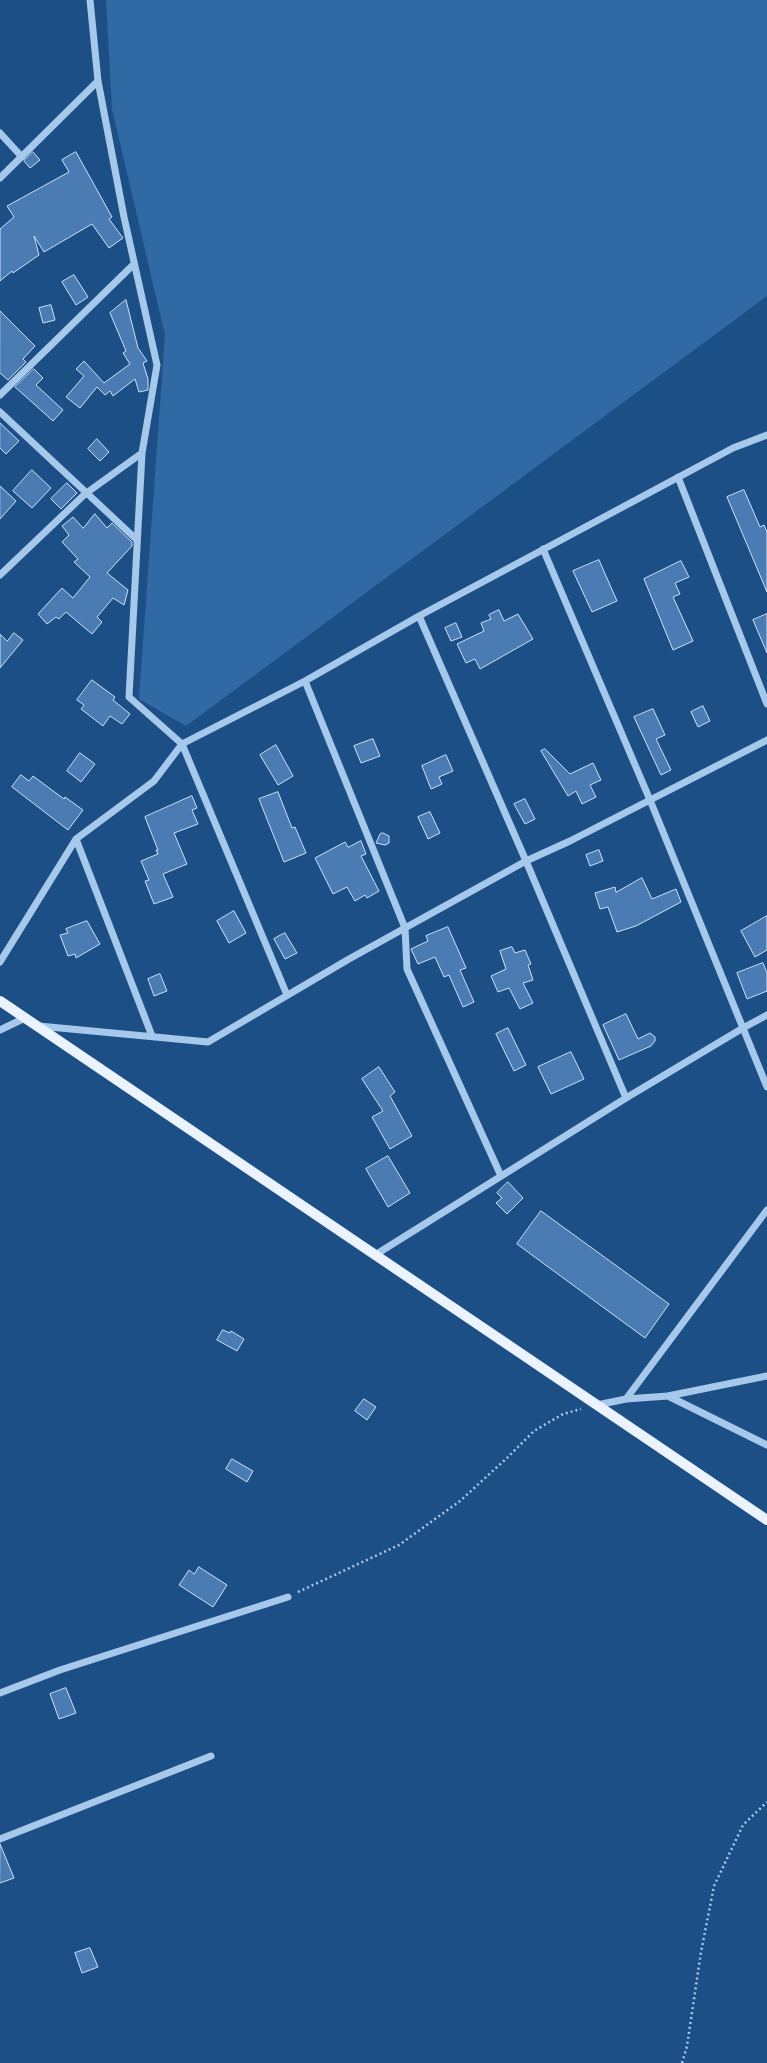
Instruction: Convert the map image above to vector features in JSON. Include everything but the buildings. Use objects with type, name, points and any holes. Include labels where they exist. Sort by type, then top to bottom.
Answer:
[{"type":"main road","points":[[0,1001],[767,1520]]},
{"type":"street","points":[[90,0],[98,82],[134,264],[157,365],[142,453],[129,697],[182,744],[287,995]]},
{"type":"street","points":[[0,178],[98,82]]},
{"type":"street","points":[[0,133],[22,157]]},
{"type":"street","points":[[0,395],[134,264]]},
{"type":"street","points":[[0,412],[85,494],[138,540]]},
{"type":"street","points":[[0,962],[76,839],[154,781],[182,744],[306,681],[418,616],[678,477],[733,448],[767,435]]},
{"type":"street","points":[[0,574],[85,494],[142,453]]},
{"type":"street","points":[[678,477],[767,704]]},
{"type":"street","points":[[543,550],[650,800],[767,1087]]},
{"type":"street","points":[[418,616],[526,862],[626,1098]]},
{"type":"street","points":[[306,681],[405,928],[407,969],[501,1176]]},
{"type":"street","points":[[35,1026],[208,1042],[405,928],[526,862],[767,740]]},
{"type":"street","points":[[76,839],[152,1036]]},
{"type":"street","points":[[375,1255],[626,1098],[743,1028],[767,1016]]},
{"type":"street","points":[[0,1030],[25,1018]]},
{"type":"street","points":[[626,1399],[767,1210]]},
{"type":"street","points":[[597,1405],[626,1399],[668,1396],[767,1376]]},
{"type":"street","points":[[668,1396],[767,1445]]},
{"type":"street","points":[[0,1693],[60,1670],[288,1597]]},
{"type":"street","points":[[0,1839],[211,1756]]},
{"type":"path","points":[[288,1597],[399,1545],[460,1501],[508,1458],[534,1431],[563,1414],[597,1405]]},
{"type":"path","points":[[682,2063],[687,2046],[701,1952],[714,1886],[742,1825],[767,1802]]},
{"type":"shaded area","points":[[106,0],[767,0],[767,296],[186,726],[139,699],[165,335],[112,109]]}]
